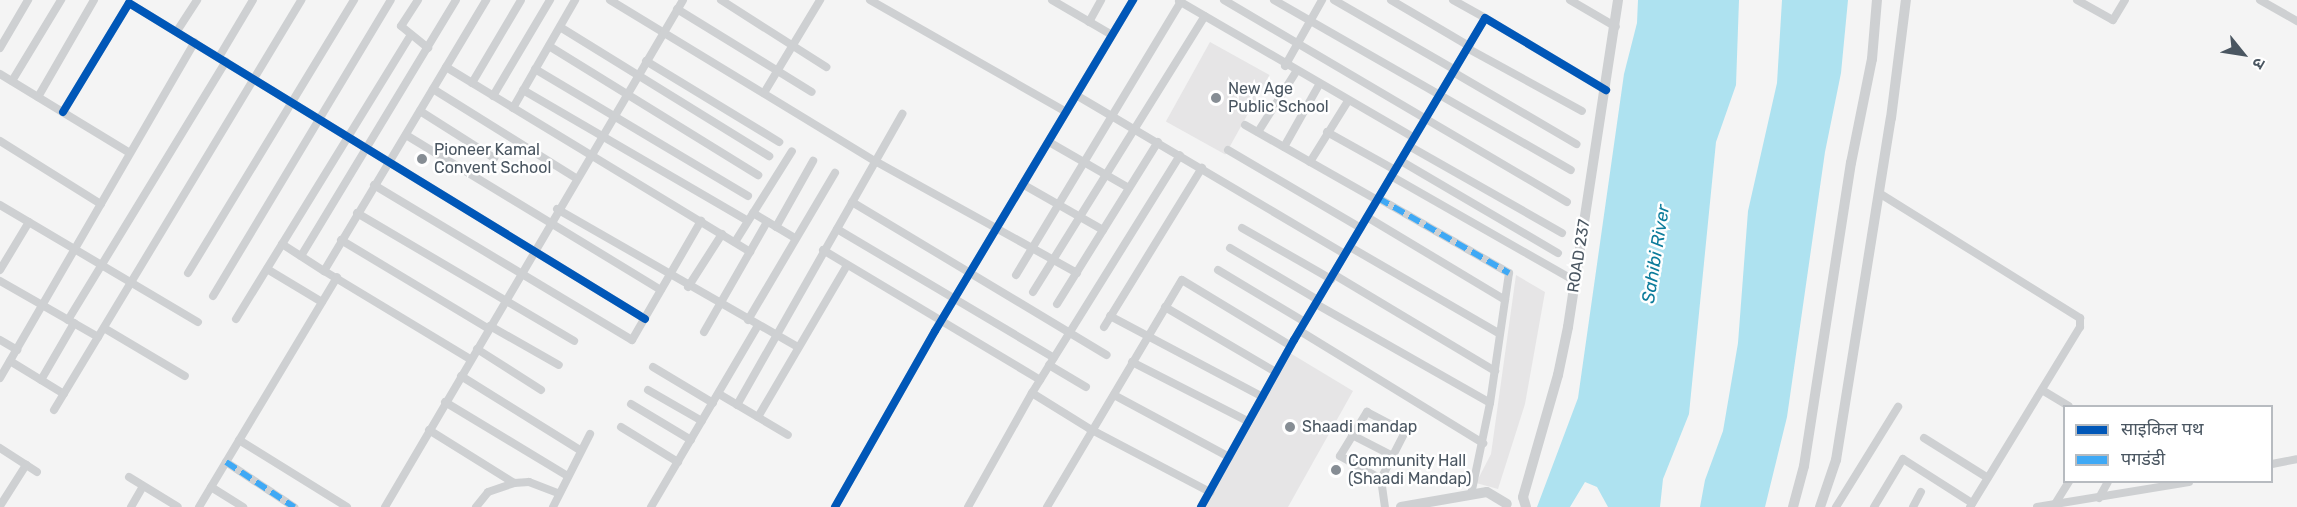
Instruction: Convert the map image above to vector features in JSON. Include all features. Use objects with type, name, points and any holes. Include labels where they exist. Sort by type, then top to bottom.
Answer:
[{"type":"street","points":[[0,48],[28,0]]},
{"type":"street","points":[[12,81],[61,0]]},
{"type":"street","points":[[38,97],[94,0]]},
{"type":"street","points":[[177,32],[197,0]]},
{"type":"street","points":[[41,380],[100,264],[222,59],[253,0]]},
{"type":"street","points":[[54,410],[301,0]]},
{"type":"street","points":[[188,273],[354,0]]},
{"type":"street","points":[[213,296],[391,0]]},
{"type":"street","points":[[418,0],[401,26],[410,36],[428,48]]},
{"type":"street","points":[[301,256],[456,0]]},
{"type":"street","points":[[324,271],[486,0]]},
{"type":"street","points":[[472,83],[520,0]]},
{"type":"street","points":[[494,96],[550,0]]},
{"type":"street","points":[[513,108],[575,0]]},
{"type":"street","points":[[385,507],[535,251],[548,224],[683,0]]},
{"type":"street","points":[[721,0],[826,67]]},
{"type":"street","points":[[764,93],[820,0]]},
{"type":"street","points":[[870,0],[1066,112]]},
{"type":"street","points":[[1052,0],[1066,3],[1089,22],[1112,35]]},
{"type":"street","points":[[1089,22],[1101,0]]},
{"type":"street","points":[[836,507],[941,321],[1133,0]]},
{"type":"street","points":[[1224,0],[1567,202]]},
{"type":"street","points":[[1274,0],[1571,170]]},
{"type":"street","points":[[1285,66],[1322,0]]},
{"type":"street","points":[[1334,0],[1576,144]]},
{"type":"street","points":[[1390,0],[1582,111]]},
{"type":"street","points":[[1453,0],[1606,90]]},
{"type":"street","points":[[1570,0],[1616,27]]},
{"type":"street","name":"ROAD 237","points":[[1529,506],[1523,497],[1558,375],[1606,90],[1618,0]]},
{"type":"street","points":[[1793,507],[1804,466],[1851,163],[1872,59],[1876,0]]},
{"type":"street","points":[[1820,507],[1836,460],[1879,193],[1906,0]]},
{"type":"street","points":[[2077,0],[2113,20],[2125,0]]},
{"type":"street","points":[[2260,0],[2297,21]]},
{"type":"street","points":[[63,112],[127,1],[645,319]]},
{"type":"street","points":[[613,1],[875,161],[1077,273]]},
{"type":"street","points":[[1016,275],[1086,164],[1179,1],[1285,66],[1348,101],[1562,233]]},
{"type":"street","points":[[677,9],[812,92]]},
{"type":"street","points":[[1033,292],[1205,16]]},
{"type":"street","points":[[1202,507],[1299,331],[1485,18]]},
{"type":"street","points":[[560,27],[636,77],[769,156]]},
{"type":"street","points":[[236,319],[410,36]]},
{"type":"street","points":[[0,378],[195,42]]},
{"type":"street","points":[[549,46],[758,174]]},
{"type":"street","points":[[646,61],[778,142]]},
{"type":"street","points":[[446,67],[750,252]]},
{"type":"street","points":[[535,69],[748,196]]},
{"type":"street","points":[[1258,132],[1296,72]]},
{"type":"street","points":[[0,74],[130,153]]},
{"type":"street","points":[[1284,147],[1319,85]]},
{"type":"street","points":[[433,89],[576,178]]},
{"type":"street","points":[[523,90],[748,221]]},
{"type":"street","points":[[1076,95],[1500,334]]},
{"type":"street","points":[[1310,162],[1348,101]]},
{"type":"street","points":[[420,111],[494,158]]},
{"type":"street","points":[[737,405],[902,114]]},
{"type":"street","points":[[1245,125],[1509,273],[1483,443],[1467,495],[1458,507]]},
{"type":"street","points":[[1328,132],[1575,281]]},
{"type":"street","points":[[406,135],[548,224],[661,290]]},
{"type":"street","points":[[0,141],[101,204]]},
{"type":"street","points":[[1049,142],[1129,188]]},
{"type":"street","points":[[1058,304],[1158,142]]},
{"type":"street","points":[[1228,150],[1361,228]]},
{"type":"street","points":[[735,243],[792,151]]},
{"type":"street","points":[[968,507],[1051,361],[1180,155]]},
{"type":"street","points":[[704,332],[750,252],[772,224],[813,161]]},
{"type":"street","points":[[1401,161],[1558,253]]},
{"type":"street","points":[[1104,327],[1202,168]]},
{"type":"street","points":[[748,320],[835,172]]},
{"type":"street","points":[[1023,184],[1103,230]]},
{"type":"street","points":[[374,185],[632,340],[701,221]]},
{"type":"street","points":[[1874,507],[1903,459],[1971,505],[2080,327],[2079,315],[1879,193]]},
{"type":"street","points":[[852,202],[1107,355]]},
{"type":"street","points":[[0,205],[198,322]]},
{"type":"street","points":[[557,209],[688,287],[798,347]]},
{"type":"street","points":[[357,213],[574,341]]},
{"type":"street","points":[[753,213],[795,238]]},
{"type":"street","points":[[1367,217],[1505,300]]},
{"type":"street","points":[[0,270],[29,222]]},
{"type":"street","points":[[1242,228],[1495,371]]},
{"type":"street","points":[[837,229],[954,299],[1051,361],[1086,387]]},
{"type":"street","points":[[688,287],[722,234]]},
{"type":"street","points":[[341,240],[489,327],[559,365]]},
{"type":"street","points":[[282,244],[471,359]]},
{"type":"street","points":[[1230,248],[1317,302],[1490,403]]},
{"type":"street","points":[[823,250],[1040,380]]},
{"type":"street","points":[[758,417],[847,265]]},
{"type":"street","points":[[267,269],[322,302]]},
{"type":"street","points":[[1218,270],[1305,322]]},
{"type":"street","points":[[200,507],[336,277]]},
{"type":"street","points":[[1047,507],[1114,395],[1146,336],[1182,280],[1291,346]]},
{"type":"street","points":[[0,281],[98,337]]},
{"type":"street","points":[[1165,307],[1276,372]]},
{"type":"street","points":[[1110,316],[1263,397]]},
{"type":"street","points":[[651,507],[758,326]]},
{"type":"street","points":[[104,328],[185,376]]},
{"type":"street","points":[[1299,331],[1483,443]]},
{"type":"street","points":[[0,340],[17,350]]},
{"type":"street","points":[[477,349],[542,390]]},
{"type":"street","points":[[10,362],[64,394]]},
{"type":"street","points":[[1132,362],[1249,422]]},
{"type":"street","points":[[653,367],[713,403]]},
{"type":"street","points":[[461,376],[580,450]]},
{"type":"street","points":[[648,390],[702,421]]},
{"type":"street","points":[[2042,390],[2067,405]]},
{"type":"street","points":[[1032,393],[1092,430],[1210,492]]},
{"type":"street","points":[[719,394],[788,435]]},
{"type":"street","points":[[1114,395],[1229,458]]},
{"type":"street","points":[[445,402],[566,475]]},
{"type":"street","points":[[631,404],[691,440]]},
{"type":"street","points":[[1836,507],[1898,407]]},
{"type":"street","points":[[1381,479],[1342,458],[1365,413],[1370,412],[1405,432],[1381,479],[1385,507]]},
{"type":"street","points":[[621,427],[678,462]]},
{"type":"street","points":[[429,430],[513,483]]},
{"type":"street","points":[[553,507],[566,475],[590,434]]},
{"type":"street","points":[[1352,435],[1393,456]]},
{"type":"street","points":[[1924,438],[1988,478]]},
{"type":"street","points":[[239,440],[347,507]]},
{"type":"street","points":[[0,448],[38,472]]},
{"type":"street","points":[[2273,464],[2297,459]]},
{"type":"street","points":[[226,462],[294,507]]},
{"type":"street","points":[[4,505],[26,465]]},
{"type":"street","points":[[129,477],[178,507]]},
{"type":"street","points":[[476,507],[488,492],[513,483],[529,482],[558,493]]},
{"type":"street","points":[[2055,504],[2068,483]]},
{"type":"street","points":[[2099,498],[2107,483]]},
{"type":"street","points":[[2040,507],[2183,483]]},
{"type":"street","points":[[131,507],[143,486]]},
{"type":"street","points":[[211,487],[243,507]]},
{"type":"street","points":[[1913,507],[1921,492]]},
{"type":"street","points":[[1401,507],[1467,495],[1492,493],[1508,505],[1529,506]]},
{"type":"shaded area","name":"New Age Public School","points":[[1210,42],[1269,75],[1225,155],[1166,122]]},
{"type":"shaded area","points":[[1516,275],[1545,292],[1525,404],[1498,489],[1476,483],[1491,454]]},
{"type":"shaded area","name":"Shaadi mandap","points":[[1290,353],[1353,391],[1288,507],[1203,507]]},
{"type":"water","name":"Sahibi River","points":[[1638,0],[1739,0],[1736,85],[1716,142],[1689,414],[1663,479],[1660,507],[1608,507],[1597,487],[1585,482],[1570,507],[1537,507],[1578,398],[1624,74],[1637,23]]},
{"type":"water","points":[[1782,0],[1848,0],[1841,73],[1825,152],[1787,417],[1765,507],[1700,507],[1705,480],[1723,431],[1738,343],[1748,211],[1777,83]]},
{"type":"marked path","points":[[1378,198],[1509,273]]},
{"type":"marked path","points":[[226,462],[294,507]]},
{"type":"cycle path","points":[[835,507],[935,331],[1133,0]]},
{"type":"cycle path","points":[[63,112],[129,3],[645,319]]},
{"type":"cycle path","points":[[1201,507],[1294,340],[1485,18],[1606,90]]},
{"type":"place","name":"New Age Public School","points":[[1216,98]]},
{"type":"place","name":"Pioneer Kamal Convent School","points":[[422,159]]},
{"type":"place","name":"Shaadi mandap","points":[[1290,427]]},
{"type":"place","name":"Community Hall (Shaadi Mandap)","points":[[1336,470]]}]
